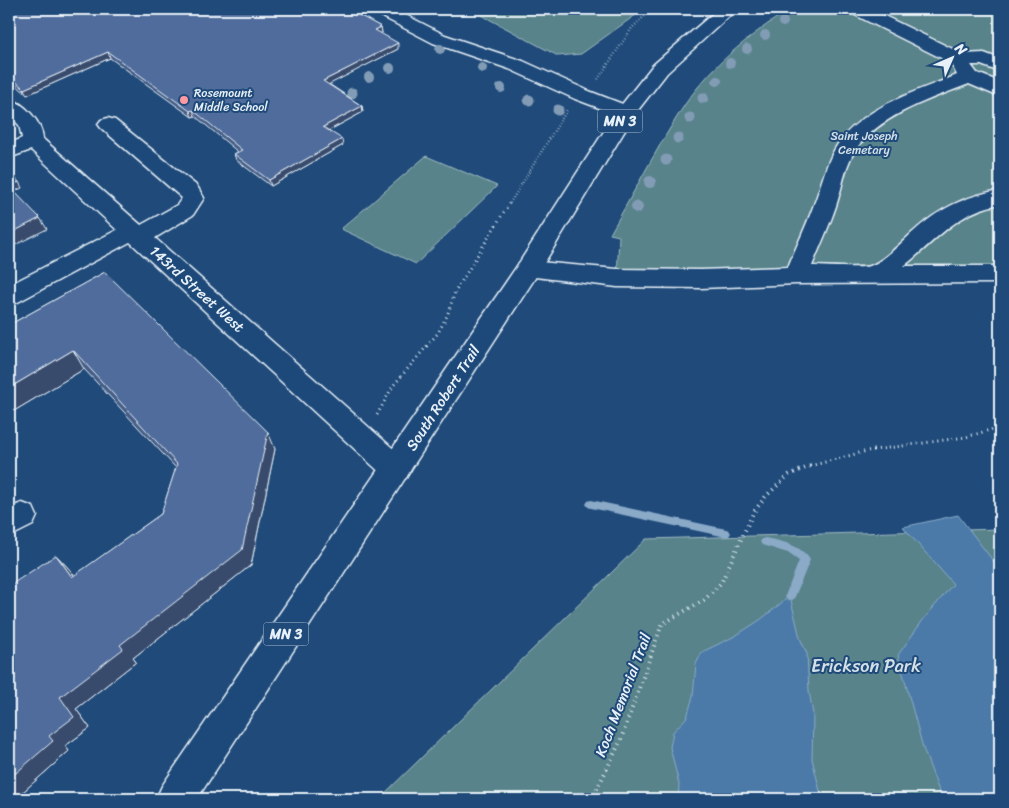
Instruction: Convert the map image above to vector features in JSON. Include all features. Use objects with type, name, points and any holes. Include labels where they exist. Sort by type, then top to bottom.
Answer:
[{"type":"main road","points":[[381,9],[438,40],[516,65],[582,95],[626,112]]},
{"type":"main road","name":"South Robert Trail","points":[[175,799],[528,270],[626,112],[660,69],[728,9]]},
{"type":"main road","points":[[856,9],[998,86]]},
{"type":"main road","points":[[797,275],[803,256],[823,213],[841,157],[853,138],[876,119],[965,69],[984,60],[1000,66]]},
{"type":"main road","name":"143rd Street West","points":[[9,105],[32,133],[136,234],[396,469]]},
{"type":"main road","points":[[9,296],[185,210],[193,198],[189,191],[108,124]]},
{"type":"main road","points":[[9,152],[32,133]]},
{"type":"main road","points":[[874,276],[898,259],[926,231],[947,215],[968,204],[1000,197]]},
{"type":"main road","points":[[528,270],[603,278],[701,279],[797,275],[1000,275]]},
{"type":"path","points":[[363,439],[393,386],[438,333],[447,316],[455,292],[532,168],[558,122],[568,108],[609,64],[632,28],[652,9]]},
{"type":"path","name":"Koch Memorial Trail","points":[[592,799],[620,742],[662,624],[704,600],[720,583],[753,513],[780,482],[789,475],[813,465],[867,451],[966,437],[1000,427]]},
{"type":"green space","points":[[470,9],[644,9],[581,54],[558,56]]},
{"type":"green space","name":"Saint Joseph Cemetary","points":[[790,9],[1000,9],[1000,275],[617,278],[619,236],[610,234],[680,112],[691,96],[729,54],[759,30]]},
{"type":"green space","points":[[426,156],[497,186],[416,264],[341,229]]},
{"type":"green space","name":"Erickson Park","points":[[1000,529],[1000,799],[379,799],[646,539]]},
{"type":"water","points":[[958,515],[994,562],[1000,559],[1000,799],[942,799],[923,748],[898,655],[923,620],[953,584],[903,527]]},
{"type":"water","points":[[790,596],[800,638],[807,654],[809,691],[813,714],[812,759],[822,799],[678,799],[679,784],[670,747],[673,732],[687,717],[693,696],[696,664],[702,652],[735,636],[760,620]]},
{"type":"building","name":"Rosemount Middle School","points":[[9,9],[348,9],[381,27],[375,30],[398,43],[323,81],[362,106],[323,127],[342,139],[269,180],[234,154],[242,150],[193,110],[190,111],[108,52],[24,89],[9,75]]},
{"type":"building","points":[[9,171],[19,182],[9,186]]},
{"type":"building","points":[[11,188],[40,218],[9,234],[9,189]]},
{"type":"building","points":[[105,272],[268,432],[242,550],[120,645],[123,649],[60,697],[74,717],[49,736],[53,741],[9,779],[9,586],[56,555],[72,577],[161,514],[177,464],[73,350],[9,388],[9,325]]},
{"type":"waterway","points":[[591,504],[726,533]]},
{"type":"waterway","points":[[765,542],[792,550],[805,560],[790,596]]},
{"type":"place","name":"Rosemount Middle School","points":[[184,100]]}]
